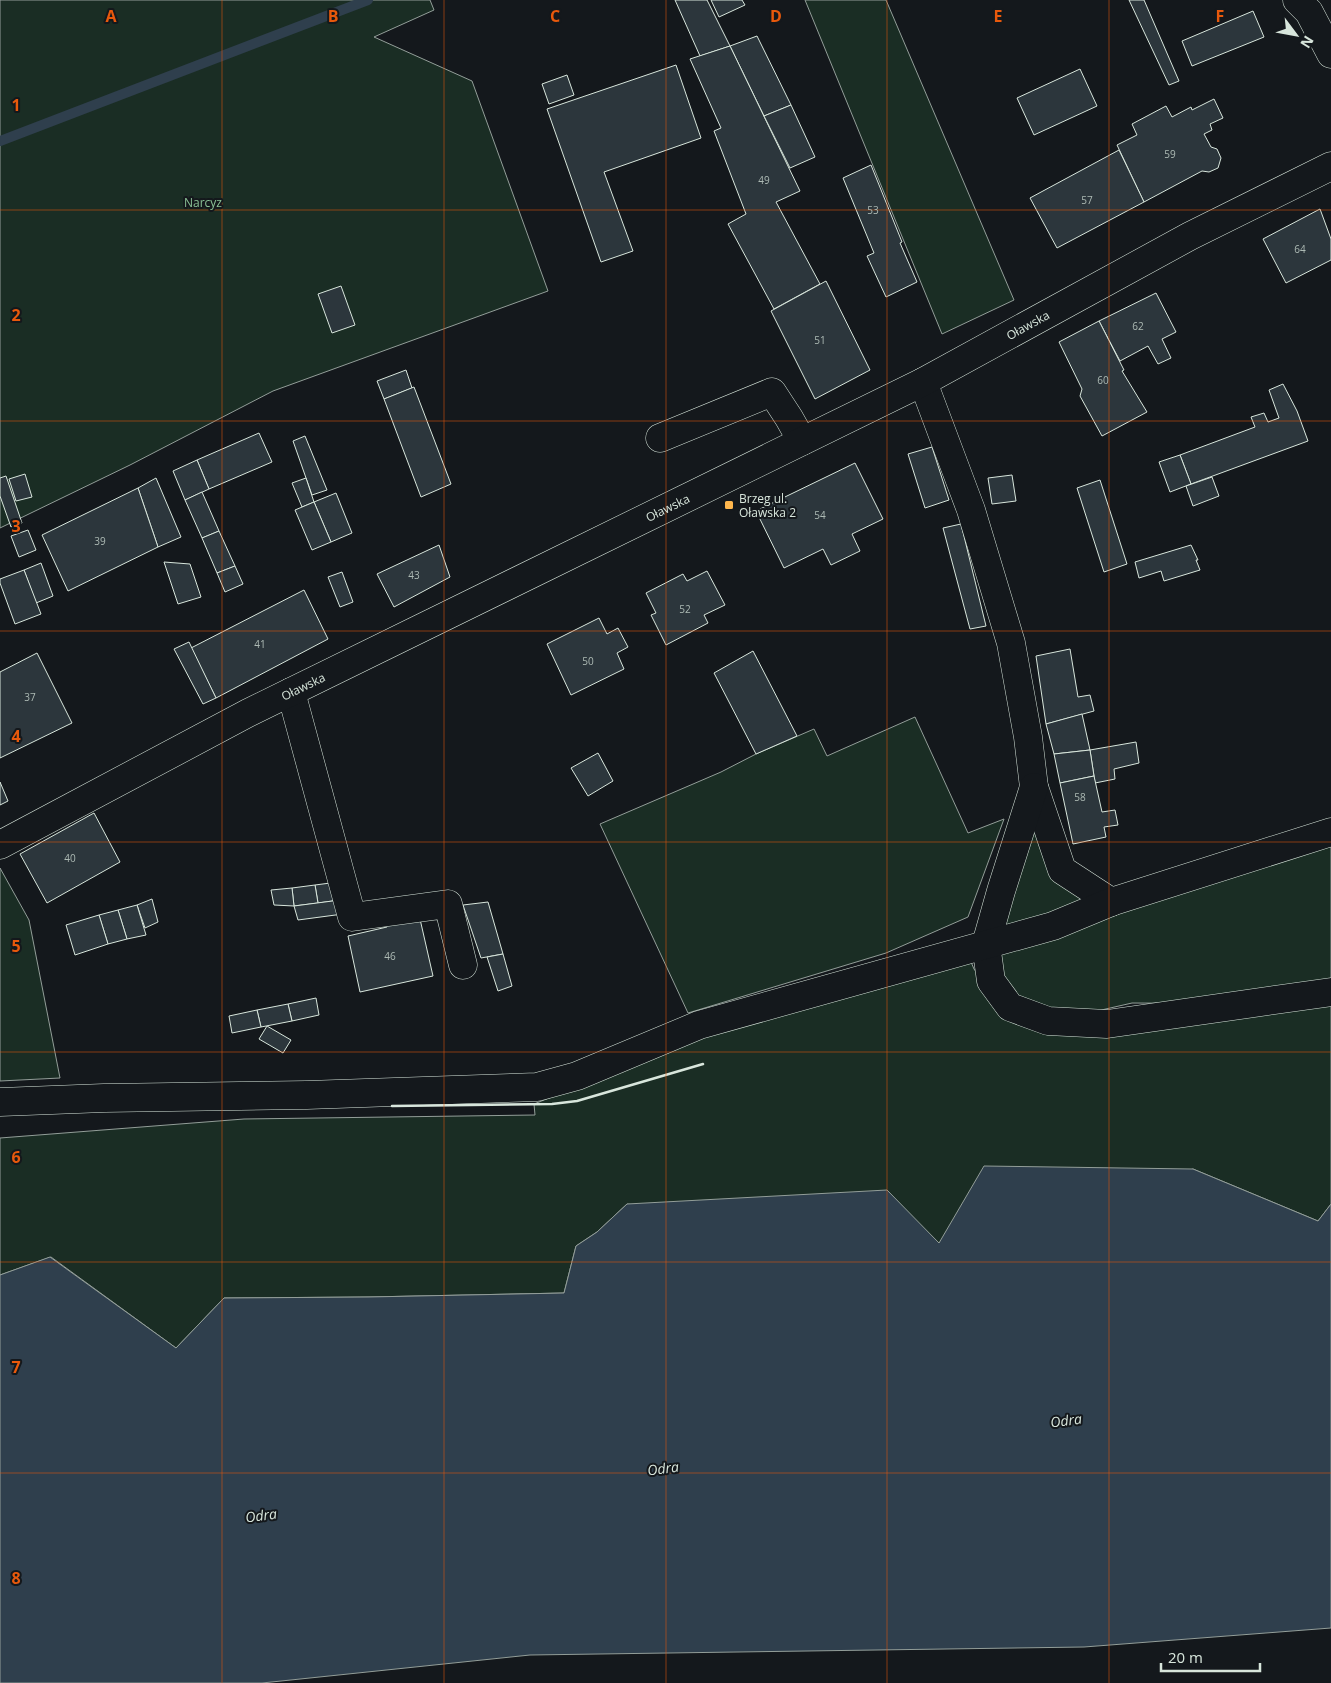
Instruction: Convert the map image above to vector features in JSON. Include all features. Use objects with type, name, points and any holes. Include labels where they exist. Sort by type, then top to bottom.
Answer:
[{"type":"street","points":[[1297,0],[1309,12],[1331,54]]},
{"type":"street","name":"Oławska","points":[[0,845],[248,713],[923,382],[1190,236],[1331,166]]},
{"type":"street","points":[[923,382],[971,510],[1011,644],[1028,737],[1034,787],[1062,870],[1111,902]]},
{"type":"street","points":[[660,438],[772,392],[790,418],[802,441]]},
{"type":"street","points":[[291,692],[352,916],[448,904],[463,966]]},
{"type":"street","points":[[1034,787],[1000,891],[986,944],[991,981],[1010,1007],[1048,1022],[1107,1024],[1331,992]]},
{"type":"street","points":[[0,1102],[537,1088],[577,1076],[699,1025],[1053,926],[1111,902],[1331,832]]},
{"type":"green space","name":"Narcyz","points":[[0,0],[430,0],[434,10],[374,37],[472,81],[548,291],[273,391],[130,465],[0,528]]},
{"type":"green space","points":[[805,0],[886,0],[1014,300],[942,334]]},
{"type":"green space","points":[[915,717],[968,833],[1004,819],[968,917],[886,953],[688,1013],[600,824],[721,772],[756,754],[814,729],[827,756]]},
{"type":"green space","points":[[1032,807],[1096,901],[995,934]]},
{"type":"green space","points":[[1331,842],[1331,1204],[1318,1221],[1193,1169],[939,1243],[627,1204],[597,1232],[576,1246],[564,1293],[224,1298],[176,1348],[51,1257],[0,1275],[0,1138],[244,1119],[535,1115],[534,1104],[711,1033],[971,962],[996,1001],[1028,1020],[1309,1004],[1132,1003],[1084,1014],[1022,1005],[1004,985],[1000,949]]},
{"type":"green space","points":[[0,868],[29,920],[60,1078],[0,1081]]},
{"type":"water","name":"Odra","points":[[984,1166],[1193,1169],[1318,1221],[1331,1204],[1331,1628],[1084,1647],[530,1655],[262,1683],[0,1683],[0,1275],[50,1257],[176,1348],[224,1298],[564,1293],[576,1246],[597,1232],[627,1204],[887,1190],[939,1243]]},
{"type":"building","points":[[675,0],[707,0],[730,46],[700,56]]},
{"type":"building","points":[[711,0],[742,0],[745,5],[719,17]]},
{"type":"building","points":[[1129,0],[1144,0],[1179,81],[1169,85]]},
{"type":"building","points":[[1253,11],[1264,37],[1192,66],[1182,41]]},
{"type":"building","points":[[757,36],[791,105],[764,116],[730,46]]},
{"type":"building","points":[[730,46],[800,191],[776,202],[820,284],[774,309],[728,224],[746,214],[714,131],[721,128],[690,59]]},
{"type":"building","points":[[676,65],[701,138],[604,172],[633,251],[601,262],[547,109]]},
{"type":"building","points":[[1080,69],[1097,106],[1034,135],[1017,98]]},
{"type":"building","points":[[567,75],[574,95],[549,104],[542,84]]},
{"type":"building","points":[[1214,99],[1223,118],[1210,124],[1212,130],[1204,134],[1211,147],[1217,149],[1221,158],[1218,168],[1209,172],[1202,171],[1144,202],[1117,145],[1137,135],[1132,124],[1166,106],[1172,117],[1191,107],[1192,110]]},
{"type":"building","points":[[791,105],[815,157],[790,168],[764,116]]},
{"type":"building","points":[[1119,150],[1144,202],[1057,248],[1030,198]]},
{"type":"building","points":[[871,165],[902,242],[900,243],[917,282],[886,297],[867,256],[874,253],[843,178]]},
{"type":"building","points":[[1320,209],[1331,239],[1331,260],[1286,283],[1263,239]]},
{"type":"building","points":[[826,281],[870,370],[815,399],[771,311]]},
{"type":"building","points":[[341,286],[355,325],[332,333],[318,294]]},
{"type":"building","points":[[1156,293],[1176,332],[1162,339],[1171,358],[1158,364],[1148,346],[1120,361],[1099,321]]},
{"type":"building","points":[[1099,321],[1124,370],[1122,371],[1147,412],[1102,436],[1080,396],[1082,389],[1059,342]]},
{"type":"building","points":[[406,370],[412,388],[384,399],[377,381]]},
{"type":"building","points":[[1283,384],[1297,411],[1308,441],[1191,484],[1180,455],[1255,427],[1251,417],[1264,413],[1268,422],[1279,418],[1269,390]]},
{"type":"building","points":[[414,387],[451,484],[421,497],[384,399]]},
{"type":"building","points":[[259,433],[272,462],[209,489],[197,460]]},
{"type":"building","points":[[305,436],[327,490],[312,495],[293,441]]},
{"type":"building","points":[[932,447],[949,500],[925,508],[908,454]]},
{"type":"building","points":[[1180,455],[1191,484],[1170,492],[1159,462]]},
{"type":"building","points":[[197,460],[209,489],[185,500],[173,471]]},
{"type":"building","points":[[855,463],[883,519],[852,534],[860,551],[831,565],[823,549],[784,568],[756,511]]},
{"type":"building","points":[[25,474],[32,497],[16,501],[9,479]]},
{"type":"building","points":[[1012,475],[1016,501],[992,504],[988,478]]},
{"type":"building","points":[[6,476],[22,523],[11,527],[0,496],[0,478]]},
{"type":"building","points":[[1212,477],[1219,496],[1193,506],[1186,486]]},
{"type":"building","points":[[156,478],[181,537],[158,547],[138,488]]},
{"type":"building","points":[[306,478],[314,502],[302,507],[292,483]]},
{"type":"building","points":[[1100,480],[1127,564],[1104,572],[1077,488]]},
{"type":"building","points":[[138,488],[158,547],[68,591],[42,535]]},
{"type":"building","points":[[202,492],[219,531],[202,538],[185,500]]},
{"type":"building","points":[[336,493],[352,533],[331,542],[314,502]]},
{"type":"building","points":[[314,502],[331,542],[312,550],[295,510]]},
{"type":"building","points":[[961,524],[986,626],[970,629],[943,528]]},
{"type":"building","points":[[28,530],[36,550],[19,557],[11,536]]},
{"type":"building","points":[[219,531],[235,566],[217,573],[202,538]]},
{"type":"building","points":[[439,545],[450,577],[394,607],[377,574]]},
{"type":"building","points":[[1191,545],[1198,560],[1196,560],[1200,570],[1164,581],[1161,571],[1139,578],[1135,562]]},
{"type":"building","points":[[164,562],[190,564],[201,597],[178,604]]},
{"type":"building","points":[[41,563],[53,596],[36,603],[24,570]]},
{"type":"building","points":[[235,566],[243,584],[225,592],[217,573]]},
{"type":"building","points":[[24,570],[41,614],[15,624],[0,579]]},
{"type":"building","points":[[707,571],[725,605],[704,615],[708,623],[666,645],[651,615],[656,613],[646,593],[683,574],[687,581]]},
{"type":"building","points":[[342,572],[353,602],[340,607],[328,577]]},
{"type":"building","points":[[304,590],[328,639],[216,698],[191,648]]},
{"type":"building","points":[[599,618],[607,634],[618,628],[628,647],[617,653],[624,669],[571,695],[547,644]]},
{"type":"building","points":[[189,642],[216,698],[203,704],[174,649]]},
{"type":"building","points":[[1070,649],[1078,697],[1090,695],[1094,711],[1046,724],[1036,656]]},
{"type":"building","points":[[753,651],[797,736],[756,754],[714,673]]},
{"type":"building","points":[[37,653],[72,723],[0,758],[0,672]]},
{"type":"building","points":[[1082,714],[1090,750],[1054,754],[1046,724]]},
{"type":"building","points":[[1136,742],[1139,763],[1114,769],[1115,779],[1095,783],[1090,750]]},
{"type":"building","points":[[1090,750],[1094,776],[1060,783],[1054,754]]},
{"type":"building","points":[[598,753],[613,781],[588,796],[571,768]]},
{"type":"building","points":[[1094,776],[1102,812],[1115,810],[1118,825],[1104,827],[1106,837],[1073,844],[1060,783]]},
{"type":"building","points":[[0,782],[8,801],[0,805]]},
{"type":"building","points":[[94,813],[120,862],[47,903],[20,854]]},
{"type":"building","points":[[338,882],[340,900],[318,903],[315,885]]},
{"type":"building","points":[[315,885],[318,903],[294,906],[292,888]]},
{"type":"building","points":[[292,888],[294,906],[274,905],[271,890]]},
{"type":"building","points":[[152,899],[158,922],[145,928],[137,905]]},
{"type":"building","points":[[340,900],[343,914],[298,920],[294,906]]},
{"type":"building","points":[[488,902],[503,954],[481,958],[463,905]]},
{"type":"building","points":[[137,905],[146,935],[127,939],[118,910]]},
{"type":"building","points":[[118,910],[127,939],[108,944],[99,915]]},
{"type":"building","points":[[99,915],[108,944],[75,955],[66,925]]},
{"type":"building","points":[[420,919],[433,976],[360,992],[348,936],[387,927],[385,920]]},
{"type":"building","points":[[503,954],[512,986],[498,991],[487,957]]},
{"type":"building","points":[[316,998],[319,1015],[292,1021],[288,1004]]},
{"type":"building","points":[[288,1004],[292,1021],[261,1027],[257,1010]]},
{"type":"building","points":[[257,1010],[261,1027],[232,1033],[229,1016]]},
{"type":"building","points":[[267,1026],[291,1040],[283,1053],[259,1039]]},
{"type":"waterway","points":[[0,141],[368,0]]},
{"type":"wall","points":[[392,1106],[552,1104],[577,1101],[703,1064]]},
{"type":"place","name":"Brzeg ul. Oławska 2","points":[[729,505]]}]
